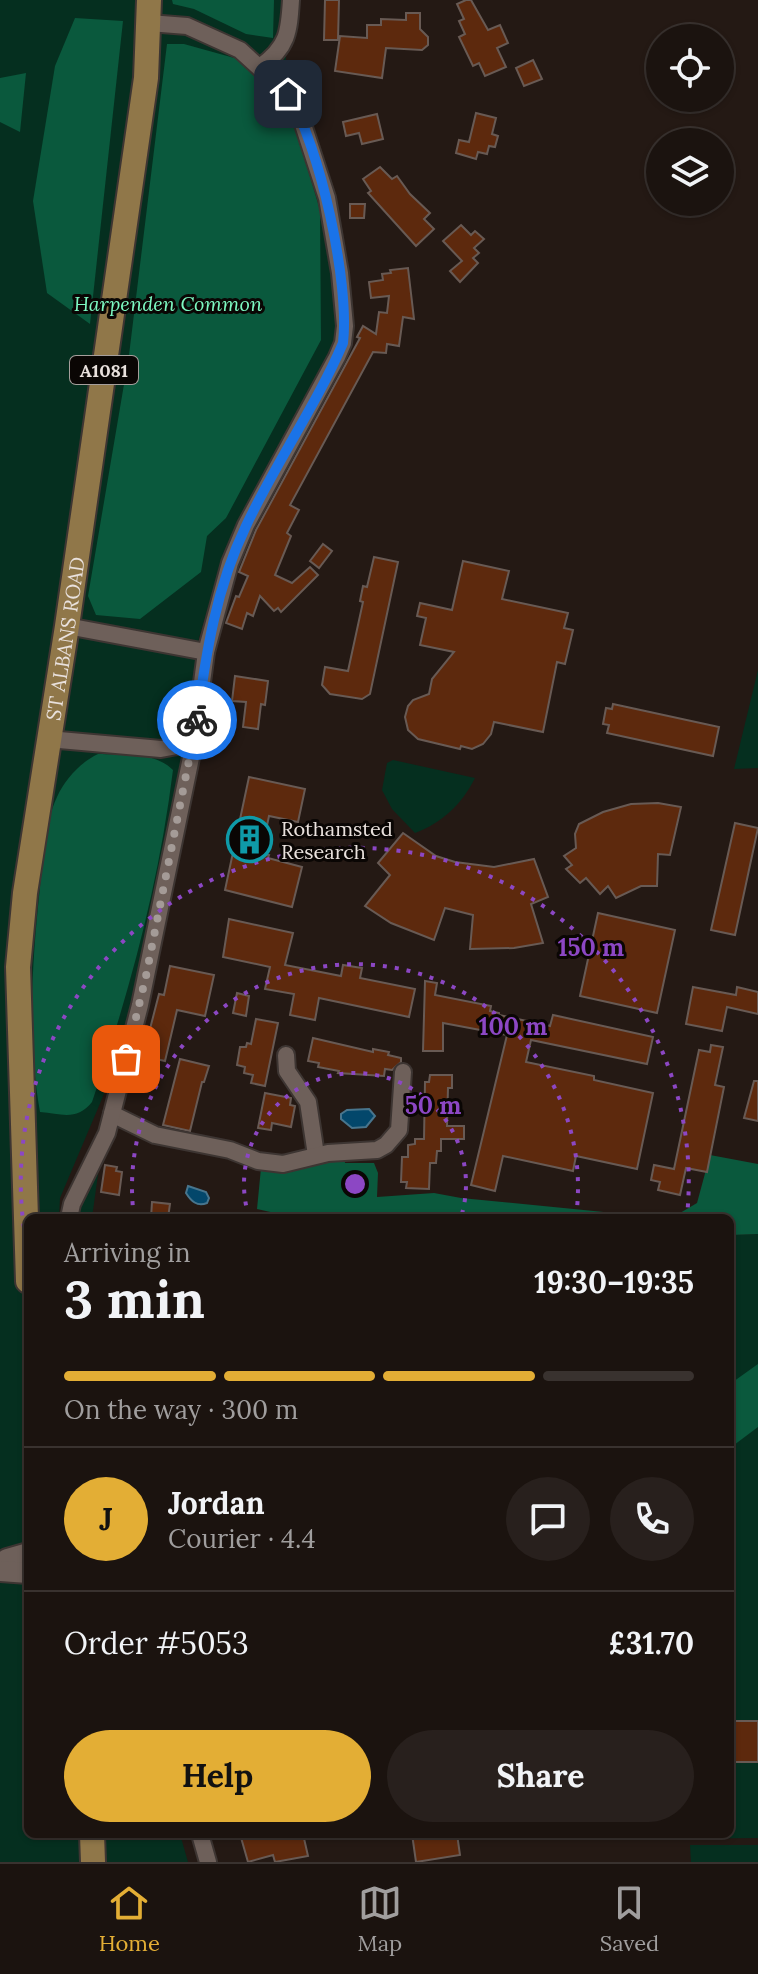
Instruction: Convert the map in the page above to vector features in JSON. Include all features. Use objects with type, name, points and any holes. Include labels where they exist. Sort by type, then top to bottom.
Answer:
[{"type":"main road","name":"ST ALBANS ROAD","points":[[26,1214],[18,967],[29,864],[67,626],[146,78],[149,11]]},
{"type":"main road","points":[[92,1838],[93,1862]]},
{"type":"street","points":[[260,67],[274,58],[288,38],[291,0]]},
{"type":"street","points":[[70,1214],[99,1152],[112,1114],[146,976],[194,743],[206,652],[230,563],[246,525],[337,357],[345,326],[340,273],[322,184],[298,109],[288,94],[240,50],[149,11]]},
{"type":"street","points":[[67,626],[206,652]]},
{"type":"street","points":[[48,739],[161,749],[194,743]]},
{"type":"street","points":[[286,1055],[287,1071],[308,1102],[316,1155]]},
{"type":"street","points":[[112,1114],[155,1135],[230,1150],[258,1161],[283,1164],[316,1155],[377,1150],[393,1139],[399,1130],[403,1072]]},
{"type":"street","points":[[24,1554],[7,1559],[0,1569],[24,1572]]},
{"type":"street","points":[[201,1838],[208,1862]]},
{"type":"green space","name":"Harpenden Common","points":[[0,0],[286,0],[286,71],[332,263],[338,327],[327,363],[235,532],[215,584],[199,638],[189,729],[145,966],[104,1094],[60,1198],[59,1214],[24,1214],[24,1838],[181,1838],[188,1862],[0,1862]]},
{"type":"green space","points":[[172,0],[274,0],[273,38],[246,34],[194,9],[173,4]]},
{"type":"green space","points":[[75,18],[123,21],[90,324],[47,293],[33,201],[55,66]]},
{"type":"green space","points":[[167,44],[184,44],[238,59],[288,103],[320,210],[321,340],[226,518],[207,536],[201,572],[140,619],[96,615],[88,596],[129,355]]},
{"type":"green space","points":[[26,73],[20,132],[0,122],[0,78]]},
{"type":"green space","points":[[758,670],[758,768],[734,769]]},
{"type":"green space","points":[[98,754],[148,757],[173,770],[160,855],[141,938],[92,1102],[81,1112],[62,1115],[40,1112],[33,1056],[35,943],[45,841],[60,790],[80,766]]},
{"type":"green space","points":[[393,760],[475,778],[450,812],[415,833],[392,809],[382,790],[387,763]]},
{"type":"green space","points":[[710,1155],[758,1164],[758,1234],[734,1235],[734,1214],[624,1214],[680,1213],[697,1203]]},
{"type":"green space","points":[[344,1158],[345,1163],[374,1163],[378,1173],[377,1197],[434,1193],[624,1214],[279,1214],[257,1209],[261,1168]]},
{"type":"green space","points":[[99,1167],[93,1214],[75,1214]]},
{"type":"green space","points":[[758,1234],[758,1838],[537,1840],[734,1838],[734,1235]]},
{"type":"green space","points":[[758,1364],[758,1427],[734,1445],[734,1381]]},
{"type":"green space","points":[[690,1845],[758,1845],[758,1862],[691,1862]]},
{"type":"water","points":[[369,1109],[375,1116],[366,1127],[352,1128],[341,1119],[341,1114],[347,1110]]},
{"type":"water","points":[[188,1186],[206,1192],[209,1198],[207,1203],[192,1201],[186,1193]]},
{"type":"building","points":[[325,0],[339,0],[338,40],[324,40]]},
{"type":"building","points":[[471,0],[488,30],[500,25],[508,43],[497,48],[506,67],[485,76],[479,63],[473,66],[459,37],[465,34],[459,21],[464,19],[457,4]]},
{"type":"building","points":[[406,13],[420,13],[420,29],[428,37],[428,45],[422,50],[386,48],[382,78],[335,71],[340,36],[367,38],[367,25],[381,25],[381,19],[406,20]]},
{"type":"building","points":[[533,60],[542,79],[524,86],[516,68]]},
{"type":"building","points":[[476,113],[496,118],[492,134],[498,136],[495,147],[489,146],[487,154],[478,152],[476,159],[456,153],[459,140],[469,142]]},
{"type":"building","points":[[377,114],[383,139],[362,144],[359,133],[346,136],[343,122]]},
{"type":"building","points":[[380,167],[392,179],[397,176],[430,213],[424,219],[434,229],[416,246],[368,193],[371,191],[363,179]]},
{"type":"building","points":[[350,204],[365,204],[364,218],[350,218]]},
{"type":"building","points":[[461,225],[471,235],[475,231],[484,239],[474,248],[479,253],[473,258],[478,263],[460,282],[450,271],[462,261],[443,241]]},
{"type":"building","points":[[408,268],[414,319],[403,317],[399,346],[387,344],[386,353],[373,352],[290,505],[299,510],[287,533],[291,536],[275,575],[292,583],[310,567],[318,575],[281,612],[278,608],[274,611],[260,596],[253,616],[247,613],[242,629],[226,623],[248,576],[239,572],[256,530],[360,338],[357,337],[363,326],[376,334],[379,312],[387,313],[389,296],[371,298],[369,282],[383,280],[382,274],[391,273],[390,270]]},
{"type":"building","points":[[323,544],[332,551],[319,568],[310,561]]},
{"type":"building","points":[[374,557],[398,562],[370,694],[362,699],[330,694],[322,685],[325,667],[348,671],[363,602],[360,601],[363,586],[367,587]]},
{"type":"building","points":[[463,561],[509,571],[502,599],[568,613],[564,628],[573,630],[565,664],[557,662],[543,732],[494,722],[491,734],[483,744],[472,749],[461,746],[460,749],[418,739],[408,730],[405,717],[408,706],[413,700],[429,694],[432,679],[454,652],[420,645],[426,618],[417,616],[420,603],[452,610]]},
{"type":"building","points":[[235,676],[268,681],[258,729],[243,727],[246,702],[232,701]]},
{"type":"building","points":[[613,704],[719,727],[713,756],[607,733],[609,725],[603,724],[606,708],[612,709]]},
{"type":"building","name":"Rothamsted Research","points":[[249,777],[305,789],[298,822],[269,816],[261,854],[302,867],[292,907],[225,890]]},
{"type":"building","points":[[658,803],[681,807],[670,855],[658,854],[657,886],[641,886],[616,898],[608,886],[600,894],[586,878],[580,883],[566,869],[572,865],[564,856],[576,848],[575,834],[579,824],[603,812],[631,804]]},
{"type":"building","points":[[735,823],[758,828],[735,935],[711,930]]},
{"type":"building","points":[[403,833],[436,856],[455,862],[494,867],[534,859],[548,897],[531,904],[543,943],[514,948],[470,949],[473,915],[445,908],[434,940],[391,923],[365,906],[390,875],[378,863]]},
{"type":"building","points":[[598,913],[675,930],[657,1013],[580,996]]},
{"type":"building","points":[[229,919],[293,933],[285,965],[341,976],[343,965],[362,968],[360,978],[415,989],[409,1017],[319,998],[315,1020],[290,1015],[294,994],[265,989],[270,967],[223,957]]},
{"type":"building","points":[[170,966],[214,975],[205,1016],[177,1010],[165,1061],[143,1056],[159,994],[164,995]]},
{"type":"building","points":[[425,981],[437,983],[435,995],[491,1006],[490,1011],[499,1015],[550,1026],[553,1015],[653,1037],[647,1064],[531,1040],[526,1062],[594,1076],[594,1080],[653,1093],[637,1169],[576,1156],[573,1171],[503,1156],[495,1191],[471,1185],[507,1035],[443,1023],[443,1051],[423,1051]]},
{"type":"building","points":[[693,987],[736,995],[737,987],[758,992],[758,1014],[727,1007],[722,1031],[686,1024]]},
{"type":"building","points":[[237,993],[249,996],[246,1016],[233,1013]]},
{"type":"building","points":[[256,1019],[278,1023],[265,1086],[251,1083],[253,1075],[244,1073],[245,1067],[237,1065],[240,1047],[251,1044]]},
{"type":"building","points":[[313,1038],[373,1052],[373,1049],[389,1052],[388,1055],[401,1058],[401,1062],[392,1070],[385,1069],[384,1076],[338,1073],[308,1061]]},
{"type":"building","points":[[711,1045],[723,1047],[715,1085],[724,1087],[707,1172],[686,1168],[680,1195],[658,1190],[660,1182],[651,1180],[654,1165],[674,1169],[699,1050],[710,1052]]},
{"type":"building","points":[[180,1059],[209,1066],[190,1131],[163,1125]]},
{"type":"building","points":[[430,1075],[452,1075],[452,1088],[448,1088],[447,1126],[464,1126],[464,1139],[441,1139],[441,1151],[437,1151],[436,1163],[430,1163],[429,1189],[406,1188],[407,1182],[401,1182],[402,1157],[408,1157],[408,1145],[415,1144],[415,1139],[424,1139],[425,1082],[429,1082]]},
{"type":"building","points":[[754,1081],[758,1081],[758,1121],[744,1118]]},
{"type":"building","points":[[265,1093],[291,1098],[290,1105],[295,1106],[291,1127],[272,1123],[271,1130],[258,1128]]},
{"type":"building","points":[[105,1165],[117,1167],[116,1171],[122,1172],[119,1195],[101,1192]]},
{"type":"building","points":[[152,1202],[170,1204],[169,1214],[151,1214]]},
{"type":"building","points":[[734,1721],[758,1721],[758,1762],[734,1762]]},
{"type":"building","points":[[241,1838],[304,1838],[308,1856],[275,1862],[273,1855],[248,1862]]},
{"type":"building","points":[[413,1838],[458,1838],[460,1855],[416,1862]]},
{"type":"way so far","points":[[126,1059],[146,976],[197,720]]},
{"type":"place","name":"Rothamsted Research","points":[[250,839]]},
{"type":"route","points":[[197,720],[206,652],[230,563],[246,525],[343,343],[345,326],[340,273],[327,198],[298,109],[288,94]]}]
